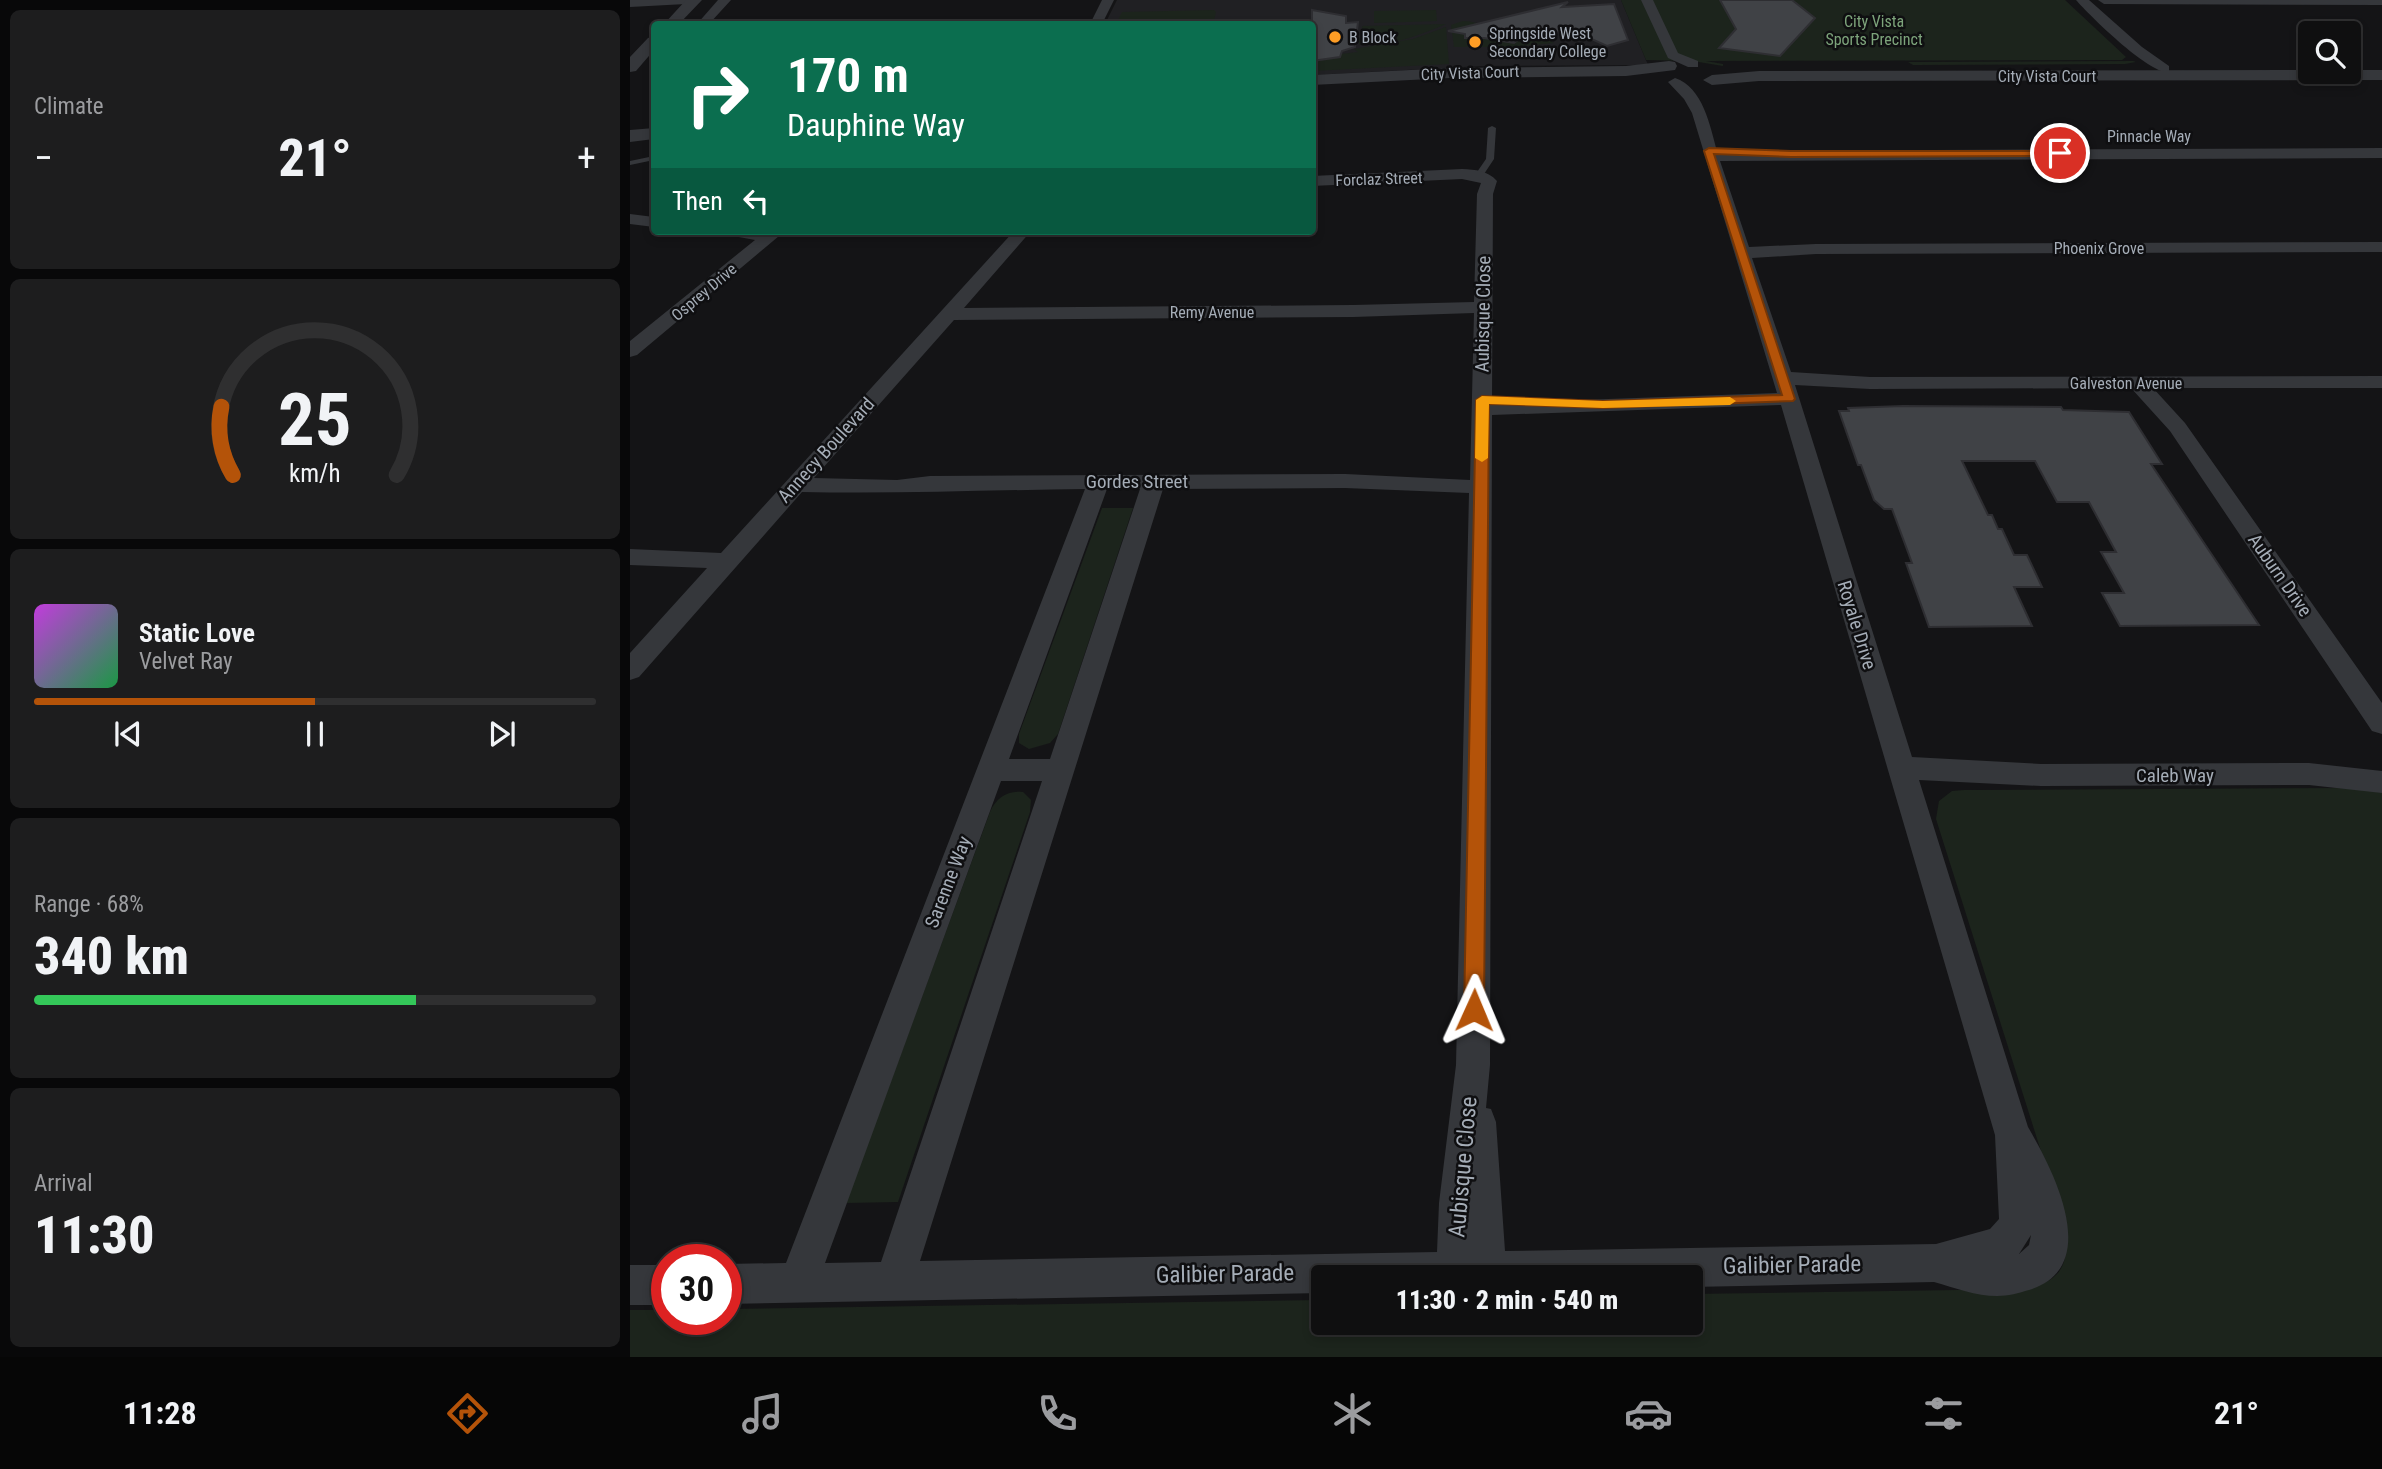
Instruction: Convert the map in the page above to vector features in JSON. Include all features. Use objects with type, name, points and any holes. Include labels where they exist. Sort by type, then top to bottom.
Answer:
[{"type":"street","points":[[630,3],[651,0]]},
{"type":"street","points":[[630,3],[686,0]]},
{"type":"street","points":[[674,21],[694,0]]},
{"type":"street","points":[[706,21],[725,0]]},
{"type":"street","points":[[1098,21],[1108,0]]},
{"type":"street","points":[[1637,0],[1671,74],[1689,93],[1702,116]]},
{"type":"street","points":[[1647,0],[1673,55],[1713,71],[1715,77],[1708,82],[1702,116]]},
{"type":"street","points":[[2104,0],[2134,1]]},
{"type":"street","points":[[2085,2],[2382,1]]},
{"type":"street","points":[[2085,2],[2158,69]]},
{"type":"street","points":[[631,65],[651,44]]},
{"type":"street","name":"City Vista Court","points":[[1316,88],[1671,74],[1697,65],[1761,71],[2298,69]]},
{"type":"street","name":"City Vista Court","points":[[2361,70],[2381,72]]},
{"type":"street","name":"City Vista Court","points":[[1316,80],[1461,73],[1626,71],[1671,74],[1708,82],[1759,76],[2381,72]]},
{"type":"street","name":"Royale Drive","points":[[1702,116],[1710,154],[1787,393],[2013,1135],[2035,1173],[2048,1214],[2051,1237],[2043,1257]]},
{"type":"street","points":[[630,126],[651,126]]},
{"type":"street","points":[[630,136],[651,134]]},
{"type":"street","name":"Pinnacle Way","points":[[1710,154],[2382,153]]},
{"type":"street","name":"Forclaz Street","points":[[1316,181],[1445,177],[1478,183]]},
{"type":"street","name":"Aubisque Close","points":[[1472,1265],[1485,1203],[1473,1065],[1483,311],[1478,183]]},
{"type":"street","points":[[630,219],[651,222]]},
{"type":"street","name":"Osprey Drive","points":[[630,351],[772,235]]},
{"type":"street","name":"Annecy Boulevard","points":[[630,670],[1019,235]]},
{"type":"street","name":"Phoenix Grove","points":[[1740,249],[2382,247]]},
{"type":"street","name":"Remy Avenue","points":[[951,310],[999,316],[1071,312],[1483,311]]},
{"type":"street","name":"Auburn Drive","points":[[2147,382],[2382,724]]},
{"type":"street","name":"Galveston Avenue","points":[[1482,405],[1689,404],[1870,383],[2382,382]]},
{"type":"street","name":"Gordes Street","points":[[800,479],[897,487],[930,483],[1481,480]]},
{"type":"street","points":[[894,1280],[1154,481]]},
{"type":"street","name":"Sarenne Way","points":[[798,1283],[1099,482]]},
{"type":"street","points":[[630,557],[721,568]]},
{"type":"street","points":[[630,562],[721,568]]},
{"type":"street","name":"Caleb Way","points":[[2309,774],[2382,765]]},
{"type":"street","points":[[991,769],[1059,770]]},
{"type":"street","name":"Caleb Way","points":[[1903,777],[2309,774],[2382,782]]},
{"type":"street","name":"Royale Drive","points":[[2013,1135],[2013,1167],[2020,1214],[2016,1228]]},
{"type":"street","name":"Galibier Parade","points":[[1934,1263],[2000,1245],[2016,1228]]},
{"type":"street","name":"Galibier Parade","points":[[1703,1266],[1934,1263],[1990,1276],[2010,1276],[2031,1270],[2043,1257]]},
{"type":"street","name":"Galibier Parade","points":[[742,1284],[1311,1273]]},
{"type":"street","points":[[630,1285],[651,1285]]},
{"type":"lane","name":"Aubisque Close","points":[[1478,183],[1490,159],[1492,128]]},
{"type":"lane","points":[[630,163],[651,159]]},
{"type":"shaded area","name":"Springside West Secondary College","points":[[1117,0],[1621,0],[1648,65],[1482,66],[1316,75],[1316,21],[1106,21]]},
{"type":"green space","name":"City Vista Sports Precinct","points":[[1621,0],[2065,0],[2126,57],[2122,60],[1706,61],[1723,66],[1693,61],[1646,60]]},
{"type":"green space","points":[[1436,10],[1437,21],[1374,23],[1374,11]]},
{"type":"green space","points":[[1122,12],[1216,12],[1214,21],[1118,21]]},
{"type":"green space","points":[[1463,21],[1515,36],[1554,43],[1512,47],[1454,47],[1451,25]]},
{"type":"green space","points":[[1446,24],[1392,42],[1359,44],[1359,39],[1363,38],[1362,26]]},
{"type":"green space","points":[[1446,27],[1449,64],[1316,71],[1316,61],[1358,52],[1354,49],[1413,39]]},
{"type":"green space","points":[[1908,62],[2136,62],[1913,65]]},
{"type":"green space","points":[[1102,508],[1133,508],[1058,734],[1050,743],[1029,749],[1019,743],[1019,734]]},
{"type":"green space","points":[[2358,788],[2382,791],[2382,1357],[630,1357],[630,1310],[651,1310],[651,1335],[742,1335],[742,1309],[1311,1300],[1311,1335],[1703,1335],[1703,1294],[2021,1289],[2045,1282],[2054,1277],[2064,1262],[2065,1227],[1936,819],[1939,801],[1952,791]]},
{"type":"green space","points":[[1012,792],[1023,792],[1031,800],[1030,812],[898,1202],[846,1203],[990,812],[1003,796]]},
{"type":"building","points":[[1720,0],[1792,0],[1815,18],[1780,56],[1719,48],[1736,29]]},
{"type":"building","points":[[1568,2],[1562,7],[1614,4],[1628,40],[1607,46],[1576,32],[1522,37],[1514,43],[1465,38],[1465,34],[1448,31]]},
{"type":"building","name":"B Block","points":[[1312,10],[1346,16],[1346,23],[1358,22],[1355,47],[1342,51],[1340,57],[1316,60],[1316,21],[1312,21]]},
{"type":"building","points":[[2061,407],[2063,410],[2129,412],[2162,464],[2151,464],[2259,625],[2120,626],[2102,593],[2124,593],[2101,552],[2116,552],[2089,502],[2057,502],[2035,461],[1962,461],[1988,515],[1992,515],[1998,529],[2002,529],[2014,555],[2027,555],[2042,587],[2014,587],[2032,626],[1929,627],[1906,563],[1912,563],[1892,509],[1884,509],[1874,500],[1839,411],[1849,411],[1848,408]]},
{"type":"slow traffic","points":[[1482,458],[1482,400],[1603,404],[1730,401]]},
{"type":"place","name":"B Block","points":[[1335,37]]},
{"type":"place","name":"Springside West Secondary College","points":[[1475,42]]},
{"type":"route","points":[[1474,1010],[1482,400],[1689,404],[1789,399],[1709,151],[1791,154],[2060,153]]}]
